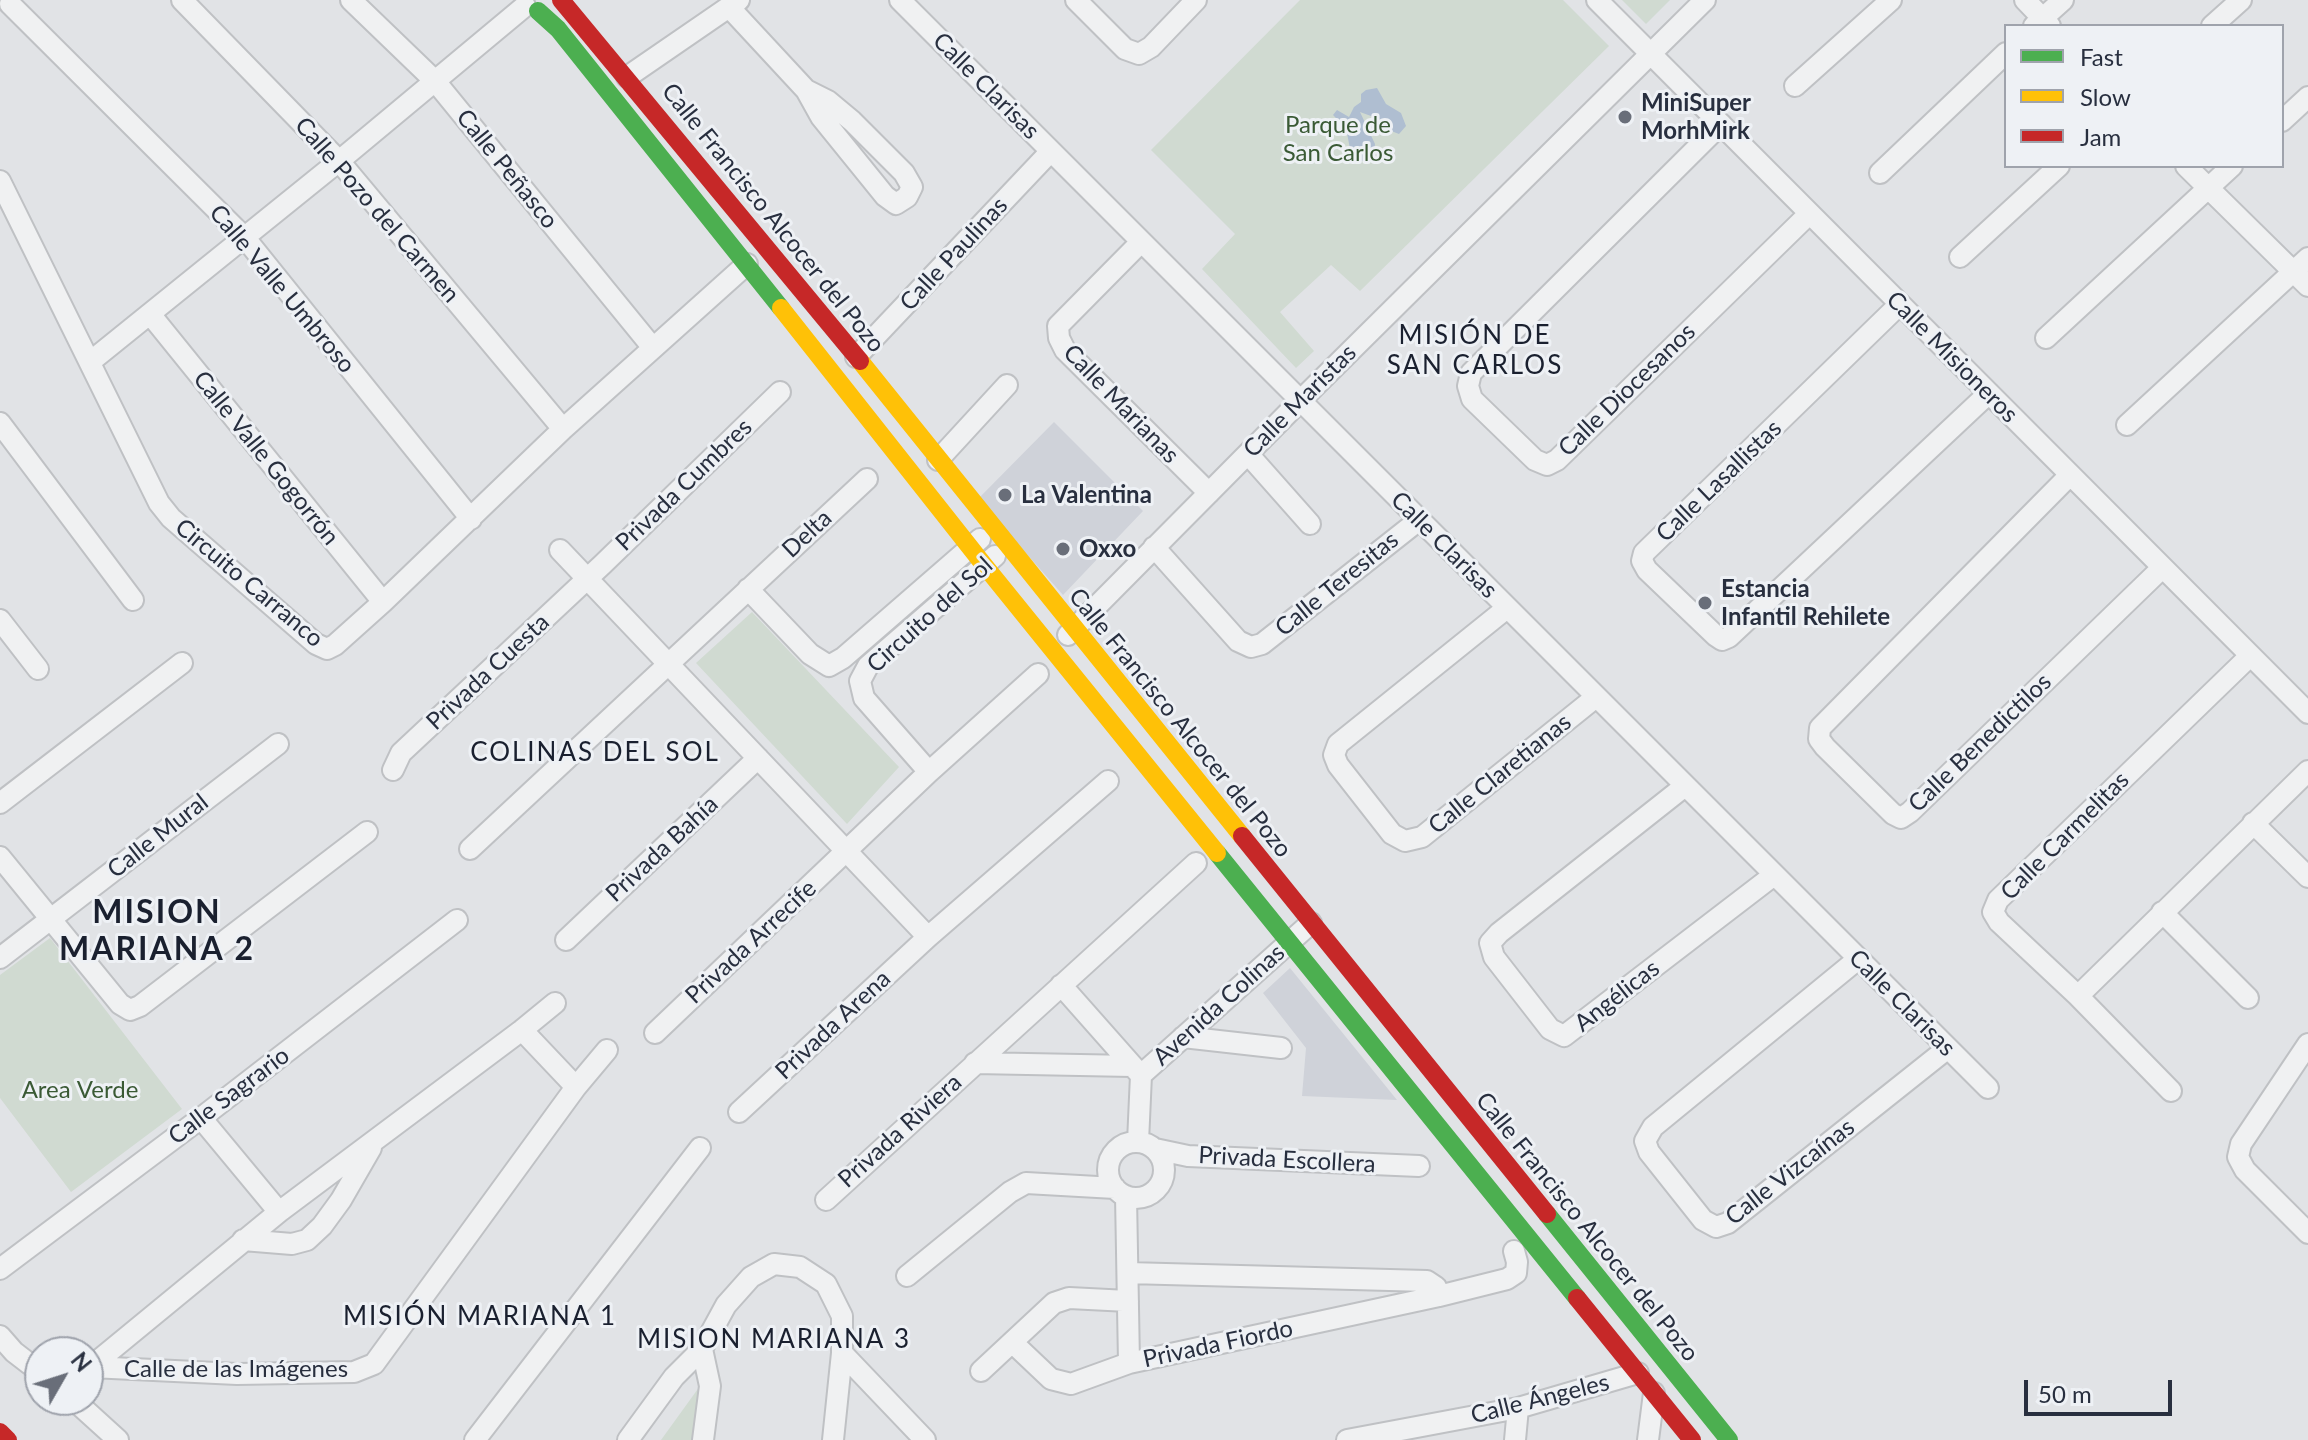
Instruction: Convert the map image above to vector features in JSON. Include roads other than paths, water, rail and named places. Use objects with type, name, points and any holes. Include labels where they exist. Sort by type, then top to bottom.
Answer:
[{"type":"main road","points":[[528,6],[549,8],[555,0]]},
{"type":"main road","name":"Calle Francisco Alcocer del Pozo","points":[[561,0],[856,357],[1729,1440]]},
{"type":"main road","name":"Calle Francisco Alcocer del Pozo","points":[[528,6],[558,29],[984,565],[1692,1440]]},
{"type":"main road","points":[[0,1432],[3,1439]]},
{"type":"street","name":"Calle Pozo del Carmen","points":[[182,0],[339,161],[563,429]]},
{"type":"street","name":"Calle Peñasco","points":[[351,0],[435,81],[653,348]]},
{"type":"street","name":"Calle Clarisas","points":[[900,0],[1988,1088]]},
{"type":"street","points":[[1076,0],[1125,49],[1139,54],[1151,47],[1196,0]]},
{"type":"street","name":"Calle Misioneros","points":[[1597,0],[2308,713]]},
{"type":"street","name":"Calle Maristas","points":[[1054,650],[1705,0]]},
{"type":"street","points":[[1795,86],[1891,0]]},
{"type":"street","points":[[2025,0],[2042,24],[2063,0]]},
{"type":"street","points":[[2214,24],[2241,0]]},
{"type":"street","points":[[627,77],[734,4],[806,90],[821,117],[885,196],[896,204],[907,197],[912,187],[904,173],[852,121],[828,101],[806,90]]},
{"type":"street","points":[[90,362],[528,6]]},
{"type":"street","name":"Calle Valle Umbroso","points":[[7,8],[245,238],[471,519]]},
{"type":"street","points":[[1880,173],[2004,55]]},
{"type":"street","points":[[2284,119],[2308,97]]},
{"type":"street","name":"Calle Diocesanos","points":[[1721,124],[1471,373],[1468,386],[1472,399],[1535,460],[1547,465],[1557,460],[1809,214]]},
{"type":"street","name":"Calle Paulinas","points":[[856,357],[1051,151]]},
{"type":"street","points":[[1960,257],[2057,168]]},
{"type":"street","points":[[2127,425],[2303,272],[2188,168]]},
{"type":"street","points":[[2046,338],[2230,168]]},
{"type":"street","name":"Circuito Carranco","points":[[0,181],[159,503],[171,518],[316,644],[327,649],[383,602],[563,429],[747,264]]},
{"type":"street","name":"Calle Marianas","points":[[1141,242],[1058,326],[1059,338],[1065,350],[1209,493]]},
{"type":"street","name":"Calle Lasallistas","points":[[1900,304],[1644,553],[1642,561],[1647,570],[1716,636],[1722,640],[1729,637],[1989,393]]},
{"type":"street","name":"Calle Valle Gogorrón","points":[[150,314],[383,602]]},
{"type":"street","points":[[938,460],[1007,385]]},
{"type":"street","name":"Privada Cumbres","points":[[588,578],[780,392]]},
{"type":"street","points":[[0,423],[133,600]]},
{"type":"street","points":[[1248,454],[1310,524]]},
{"type":"street","name":"Calle Benedictilos","points":[[2070,475],[1820,728],[1819,739],[1825,747],[1893,814],[1901,818],[2162,568]]},
{"type":"street","name":"Delta","points":[[748,589],[867,479]]},
{"type":"street","name":"Calle Teresitas","points":[[1154,547],[1238,641],[1251,647],[1262,644],[1419,520]]},
{"type":"street","name":"Circuito del Sol","points":[[748,589],[810,654],[829,666],[843,658],[992,528]]},
{"type":"street","name":"Circuito del Sol","points":[[929,772],[864,698],[860,681],[868,666],[1007,545]]},
{"type":"street","points":[[560,550],[928,937]]},
{"type":"street","name":"Privada Cuesta","points":[[393,770],[401,753],[588,578]]},
{"type":"street","points":[[470,849],[748,589]]},
{"type":"street","name":"Calle Claretianas","points":[[1507,608],[1338,744],[1334,755],[1338,765],[1392,834],[1405,841],[1422,837],[1596,697]]},
{"type":"street","points":[[0,620],[38,669]]},
{"type":"street","name":"Calle Carmelitas","points":[[2171,1091],[2078,996],[1999,922],[1993,912],[1998,900],[2250,656]]},
{"type":"street","points":[[0,803],[182,663]]},
{"type":"street","points":[[848,852],[929,772],[1038,674]]},
{"type":"street","name":"Calle Mural","points":[[0,958],[278,744]]},
{"type":"street","name":"Privada Bahía","points":[[566,940],[758,758]]},
{"type":"street","points":[[2078,996],[2308,771]]},
{"type":"street","name":"Privada Arena","points":[[739,1112],[928,937],[1108,781]]},
{"type":"street","name":"Angélicas","points":[[1685,786],[1490,943],[1494,957],[1550,1029],[1564,1036],[1774,875]]},
{"type":"street","points":[[2253,823],[2308,877]]},
{"type":"street","points":[[0,857],[120,1004],[130,1010],[140,1006],[367,832]]},
{"type":"street","name":"Privada Arrecife","points":[[655,1033],[848,852]]},
{"type":"street","name":"Privada Riviera","points":[[826,1200],[1196,863]]},
{"type":"street","points":[[2162,912],[2248,998]]},
{"type":"street","name":"Calle Sagrario","points":[[0,1269],[457,920]]},
{"type":"street","name":"Avenida Colinas","points":[[1146,1146],[1137,1070],[1183,1037],[1311,923]]},
{"type":"street","name":"Calle Vizcaínas","points":[[1858,959],[1653,1127],[1645,1141],[1649,1152],[1703,1220],[1716,1227],[1728,1223],[1948,1048]]},
{"type":"street","points":[[1061,985],[1137,1070]]},
{"type":"street","name":"Calle de las Imágenes","points":[[104,1356],[243,1240],[555,1003]]},
{"type":"street","points":[[522,1030],[576,1087]]},
{"type":"street","points":[[1183,1037],[1281,1048]]},
{"type":"street","name":"Calle de las Imágenes","points":[[104,1369],[237,1374],[354,1372],[374,1364],[576,1087],[607,1050]]},
{"type":"street","points":[[2306,1051],[2241,1144],[2238,1157],[2245,1170],[2308,1233]]},
{"type":"street","name":"Privada Riviera","points":[[975,1063],[1137,1070]]},
{"type":"street","points":[[201,1118],[279,1212]]},
{"type":"street","name":"Calle de las Imágenes","points":[[243,1240],[292,1244],[307,1240],[341,1200],[376,1141]]},
{"type":"street","points":[[907,1276],[1010,1192],[1026,1183],[1120,1192],[1145,1196],[1160,1184],[1164,1166],[1146,1146],[1129,1142],[1113,1153],[1108,1171],[1120,1192],[1128,1273],[1129,1363]]},
{"type":"street","name":"Privada Escollera","points":[[1146,1146],[1188,1156],[1419,1166]]},
{"type":"street","points":[[475,1440],[700,1148]]},
{"type":"street","name":"Privada Fiordo","points":[[1013,1343],[1051,1379],[1071,1384],[1129,1363],[1439,1296],[1512,1277],[1516,1273],[1517,1262],[1514,1251]]},
{"type":"street","points":[[628,1440],[674,1377],[702,1349],[726,1305],[751,1277],[774,1264],[800,1267],[826,1284],[842,1316],[842,1353],[833,1440]]},
{"type":"street","points":[[1128,1273],[1427,1281],[1436,1287],[1439,1296]]},
{"type":"street","points":[[981,1371],[1054,1303],[1069,1298],[1128,1301]]},
{"type":"street","points":[[0,1336],[24,1360]]},
{"type":"street","points":[[702,1349],[710,1386],[703,1440]]},
{"type":"street","points":[[842,1353],[925,1440]]},
{"type":"street","name":"Calle Ángeles","points":[[1347,1440],[1518,1408],[1638,1373]]},
{"type":"street","points":[[1648,1440],[1654,1393]]},
{"type":"street","points":[[1515,1440],[1518,1408]]},
{"type":"street","points":[[92,1416],[118,1440]]},
{"type":"water","points":[[1377,88],[1386,104],[1401,113],[1406,126],[1399,134],[1381,127],[1371,116],[1360,112],[1375,144],[1374,153],[1363,161],[1352,159],[1346,128],[1333,115],[1337,110],[1349,117],[1361,102],[1361,94]]},
{"type":"place","name":"MiniSuper MorhMirk","points":[[1625,117]]},
{"type":"place","name":"La Valentina","points":[[1005,495]]},
{"type":"place","name":"Oxxo","points":[[1063,549]]},
{"type":"place","name":"Estancia Infantil Rehilete","points":[[1705,603]]},
{"type":"district","name":"MISIÓN DE SAN CARLOS","points":[[1475,351]]},
{"type":"district","name":"COLINAS DEL SOL","points":[[595,753]]},
{"type":"district","name":"MISION MARIANA 2","points":[[157,932]]},
{"type":"district","name":"MISIÓN MARIANA 1","points":[[480,1317]]},
{"type":"district","name":"MISION MARIANA 3","points":[[774,1340]]},
{"type":"park label","name":"Parque de San Carlos","points":[[1338,139]]},
{"type":"park label","name":"Area Verde","points":[[80,1090]]}]
